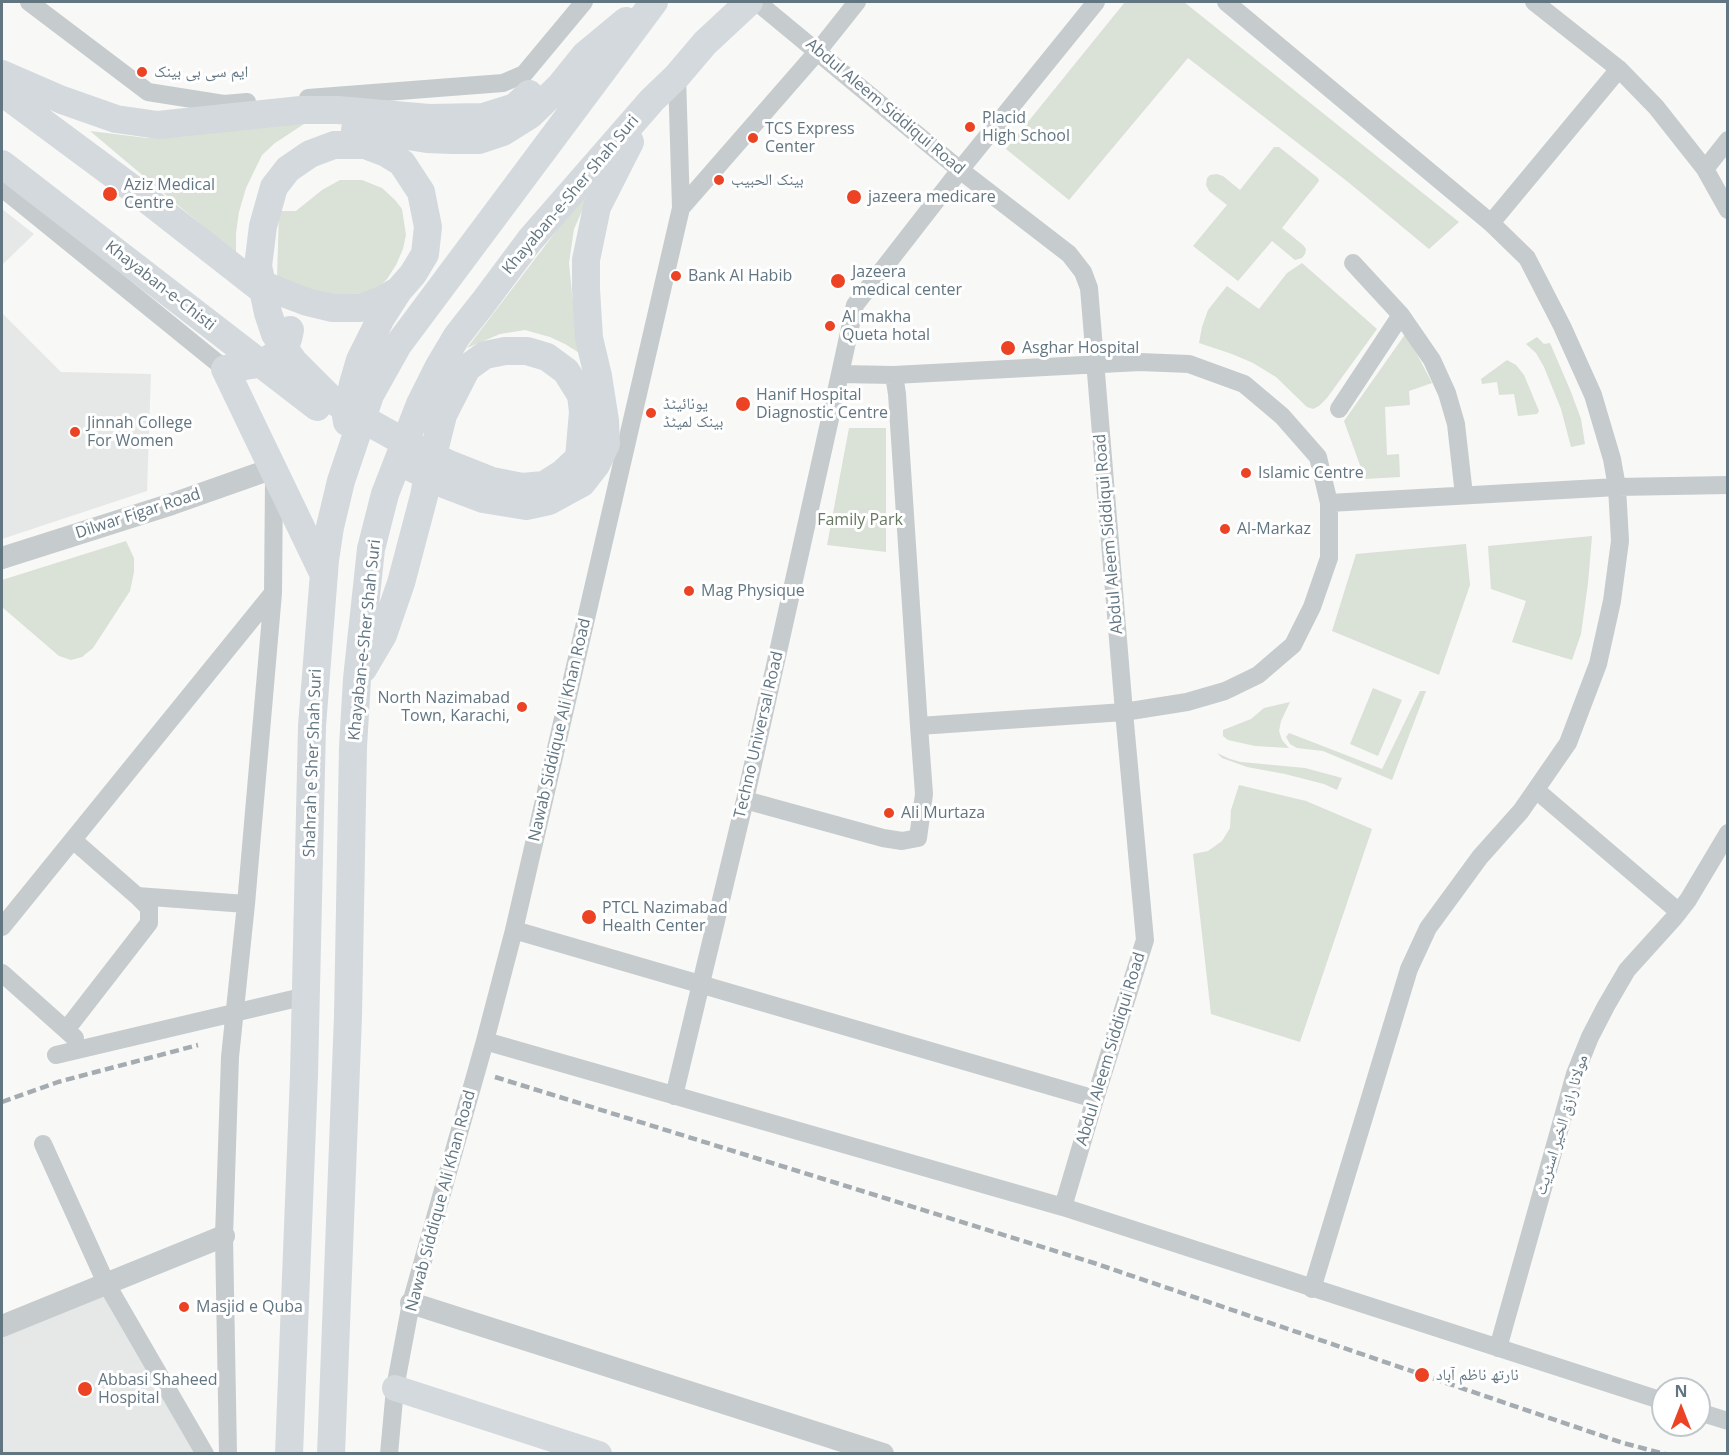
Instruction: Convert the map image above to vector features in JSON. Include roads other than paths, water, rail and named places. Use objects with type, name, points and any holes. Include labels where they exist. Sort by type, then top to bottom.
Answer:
[{"type":"main road","points":[[2,75],[116,119],[158,125],[301,110],[338,110],[429,118],[483,117],[515,107],[542,81],[577,36],[644,2]]},
{"type":"main road","points":[[652,2],[585,55],[560,86],[530,115],[503,132],[479,140],[453,140],[427,139],[370,130],[329,130],[299,140],[273,162],[260,181],[252,203],[246,236],[245,270],[252,314],[276,365],[319,408],[378,450],[446,485],[483,499],[526,506],[549,501],[582,483],[596,465],[606,444],[598,376],[589,338],[586,260],[597,207],[652,100]]},
{"type":"main road","points":[[350,454],[370,395],[398,345],[652,2]]},
{"type":"main road","name":"Khayaban-e-Sher Shah Suri","points":[[331,1454],[346,1082],[357,679],[371,549],[385,494],[420,404],[438,368],[457,336],[505,271],[652,100],[677,76],[705,43],[749,2]]},
{"type":"main road","points":[[2,92],[252,280],[289,313],[291,326],[288,339],[278,353],[266,361],[225,369],[324,575]]},
{"type":"main road","points":[[350,454],[346,416],[360,360],[381,318],[425,255],[428,227],[421,192],[402,163],[386,153],[365,145],[334,146],[310,154],[288,169],[274,187],[263,226],[258,266],[271,324],[294,362],[329,397],[349,411],[425,453],[492,481],[522,487],[544,485],[563,473],[579,458],[583,412],[581,395],[566,370],[547,357],[527,351],[505,351],[485,356],[467,368],[443,415],[401,583],[387,624],[357,679]]},
{"type":"main road","name":"Khayaban-e-Chisti","points":[[2,164],[319,408]]},
{"type":"main road","points":[[252,280],[307,302],[332,308],[360,308],[380,301],[399,290]]},
{"type":"main road","name":"Shahrah e Sher Shah Suri","points":[[289,1454],[304,1075],[312,726],[330,527],[350,454]]},
{"type":"main road","points":[[395,1388],[599,1454]]},
{"type":"street","points":[[29,2],[148,92],[224,104],[503,83],[524,74],[584,2]]},
{"type":"street","name":"Abdul Aleem Siddiqui Road","points":[[757,2],[960,170],[1069,255],[1083,272],[1089,288],[1145,940],[1063,1208]]},
{"type":"street","name":"Nawab Siddique Ali Khan Road","points":[[389,1454],[395,1388],[411,1303],[514,930],[681,208],[818,51],[856,2]]},
{"type":"street","name":"Techno Universal Road","points":[[674,1096],[745,800],[855,305],[960,170],[1096,2]]},
{"type":"street","points":[[1226,2],[1491,223],[1527,258],[1562,326],[1593,395],[1612,459],[1617,487],[1620,541],[1612,601],[1598,664],[1568,743],[1521,811],[1480,857],[1428,928],[1409,969],[1312,1289]]},
{"type":"street","points":[[1534,2],[1619,69],[1656,106],[1705,169],[1728,210]]},
{"type":"street","points":[[1491,223],[1619,69]]},
{"type":"street","points":[[677,76],[681,208]]},
{"type":"street","points":[[1705,169],[1728,140]]},
{"type":"street","points":[[2,188],[225,369]]},
{"type":"street","points":[[1353,263],[1401,315],[1432,360],[1448,393],[1456,424],[1464,495]]},
{"type":"street","points":[[1339,409],[1401,315]]},
{"type":"street","points":[[840,374],[894,375],[1140,362],[1189,364],[1244,384],[1282,416],[1318,457],[1329,503],[1329,558],[1312,607],[1293,645],[1258,675],[1225,691],[1186,702],[1124,712],[919,726]]},
{"type":"street","points":[[745,800],[883,838],[902,841],[918,838],[924,794],[894,375]]},
{"type":"street","points":[[228,1454],[224,1236],[230,1057],[246,904],[273,593],[274,468]]},
{"type":"street","name":"Dilwar Figar Road","points":[[2,558],[172,504],[274,468]]},
{"type":"street","points":[[1329,503],[1617,487],[1728,485]]},
{"type":"street","points":[[2,927],[273,593]]},
{"type":"street","points":[[1536,790],[1679,912]]},
{"type":"street","name":"مولانا رازق الخیر اسٹریٹ","points":[[1498,1348],[1575,1074],[1586,1046],[1606,1006],[1628,970],[1688,900],[1727,835]]},
{"type":"street","points":[[66,1030],[149,923],[149,908],[73,840]]},
{"type":"street","points":[[137,896],[246,904]]},
{"type":"street","points":[[514,930],[1095,1099]]},
{"type":"street","points":[[2,974],[86,1049]]},
{"type":"street","points":[[56,1055],[306,996]]},
{"type":"street","points":[[485,1041],[1063,1208],[1651,1397]]},
{"type":"street","points":[[43,1144],[106,1283],[205,1454]]},
{"type":"street","points":[[2,1326],[224,1236]]},
{"type":"street","points":[[411,1303],[883,1454]]},
{"type":"street","points":[[1711,1416],[1728,1421]]},
{"type":"railway","points":[[2,1102],[58,1082],[198,1045]]},
{"type":"railway","points":[[495,1077],[1094,1263],[1623,1443],[1665,1454]]},
{"type":"place","name":"ایم سی بی بینک","points":[[142,72]]},
{"type":"place","name":"Placid High School","points":[[970,127]]},
{"type":"place","name":"TCS Express Center","points":[[753,138]]},
{"type":"place","name":"بينک الحبيب","points":[[719,180]]},
{"type":"place","name":"Aziz Medical Centre","points":[[110,194]]},
{"type":"place","name":"jazeera medicare","points":[[854,197]]},
{"type":"place","name":"Bank Al Habib","points":[[676,276]]},
{"type":"place","name":"Jazeera medical center","points":[[838,281]]},
{"type":"place","name":"Al makha Queta hotal","points":[[830,326]]},
{"type":"place","name":"Asghar Hospital","points":[[1008,348]]},
{"type":"place","name":"Hanif Hospital Diagnostic Centre","points":[[743,404]]},
{"type":"place","name":"یونائیٹڈ بینک لمیٹڈ","points":[[651,413]]},
{"type":"place","name":"Jinnah College For Women","points":[[75,432]]},
{"type":"place","name":"Islamic Centre","points":[[1246,473]]},
{"type":"place","name":"Al-Markaz","points":[[1225,529]]},
{"type":"place","name":"Mag Physique","points":[[689,591]]},
{"type":"place","name":"North Nazimabad Town, Karachi,","points":[[522,707]]},
{"type":"place","name":"Ali Murtaza","points":[[889,813]]},
{"type":"place","name":"PTCL Nazimabad Health Center","points":[[589,917]]},
{"type":"place","name":"Masjid e Quba","points":[[184,1307]]},
{"type":"place","name":"نارتھ ناظم آباد","points":[[1422,1375]]},
{"type":"place","name":"Abbasi Shaheed Hospital","points":[[85,1389]]},
{"type":"park label","name":"Family Park","points":[[860,520]]}]
